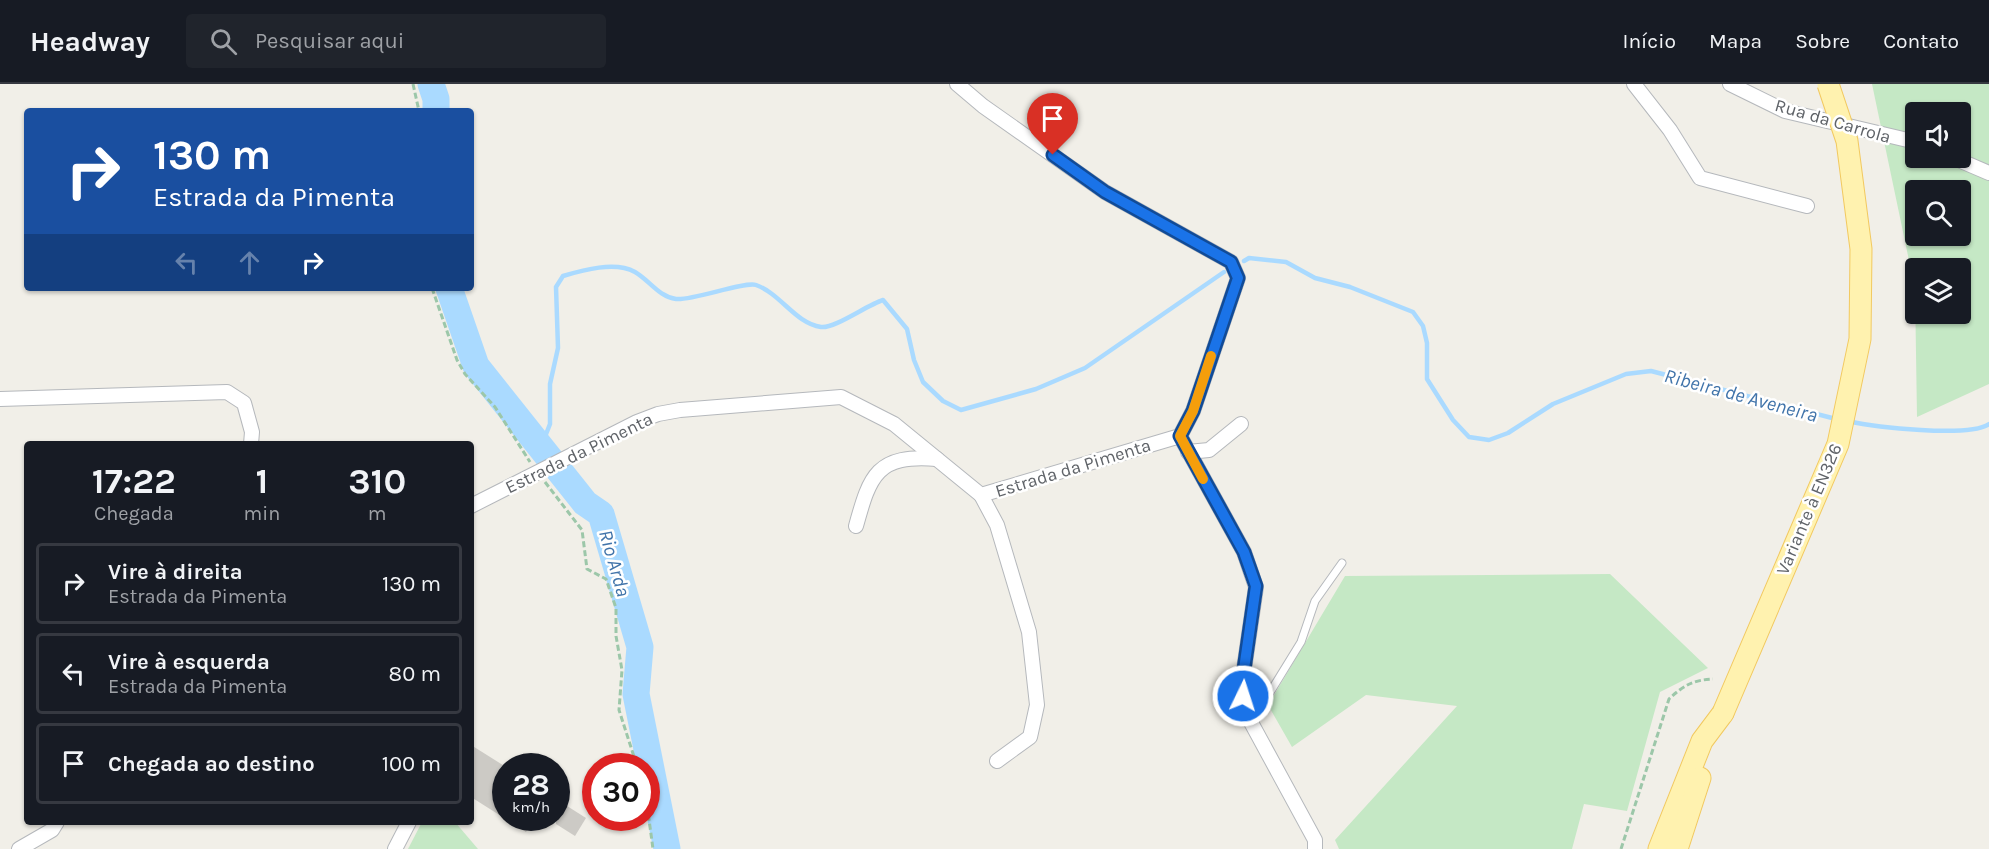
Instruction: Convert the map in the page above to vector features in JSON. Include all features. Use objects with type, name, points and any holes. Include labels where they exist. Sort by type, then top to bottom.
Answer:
[{"type":"main road","name":"Variante à EN326","points":[[1677,849],[1723,713],[1838,444],[1860,339],[1861,249],[1847,141],[1828,84]]},
{"type":"main road","name":"Variante à EN326","points":[[1659,849],[1702,741],[1723,713]]},
{"type":"main road","points":[[1649,849],[1675,781],[1702,741]]},
{"type":"street","points":[[959,84],[983,106],[1105,192],[1231,262],[1238,278],[1193,411],[1180,436],[1244,552],[1256,586],[1242,683],[1247,715],[1315,840],[1315,849]]},
{"type":"street","points":[[1634,84],[1670,130],[1700,178],[1807,206]]},
{"type":"street","name":"Rua da Carrola","points":[[1730,84],[1785,111],[1905,140]]},
{"type":"street","points":[[1971,165],[1989,173]]},
{"type":"street","points":[[0,399],[227,392],[244,403],[252,432],[251,441]]},
{"type":"street","name":"Estrada da Pimenta","points":[[474,504],[637,422],[658,414],[680,410],[841,397],[894,424],[981,495],[1180,436]]},
{"type":"street","points":[[1188,452],[1209,450],[1241,424]]},
{"type":"street","points":[[856,526],[868,483],[881,469],[902,460],[937,459]]},
{"type":"street","points":[[981,495],[997,525],[1029,632],[1037,705],[1030,737],[997,760]]},
{"type":"street","points":[[19,849],[52,830],[55,825]]},
{"type":"street","points":[[395,849],[407,825]]},
{"type":"lane","points":[[1254,727],[1258,712],[1301,642],[1315,601],[1342,563]]},
{"type":"path","points":[[413,84],[418,108]]},
{"type":"path","points":[[433,291],[457,360],[465,374],[495,407],[582,530],[587,569],[606,579],[616,608],[616,636],[622,670],[619,710],[633,753]]},
{"type":"path","points":[[1621,849],[1669,699],[1683,685],[1698,680],[1713,679]]},
{"type":"path","points":[[651,831],[653,849]]},
{"type":"green space","points":[[1872,84],[1989,84],[1989,384],[1917,417],[1916,324],[1971,324],[1971,258],[1908,258],[1906,246],[1971,246],[1971,180],[1905,180],[1905,241]]},
{"type":"green space","points":[[1610,574],[1708,668],[1660,692],[1627,811],[1584,804],[1572,849],[1339,849],[1335,840],[1457,706],[1366,695],[1292,747],[1268,705],[1345,576]]},
{"type":"green space","points":[[420,825],[458,825],[478,849],[408,849]]},
{"type":"building","points":[[474,747],[492,758],[492,810],[474,799]]},
{"type":"building","points":[[570,808],[582,815],[582,825],[575,836],[567,831],[570,831]]},
{"type":"waterway","name":"Rio Arda","points":[[431,84],[436,99],[436,108]]},
{"type":"waterway","name":"Ribeira de Aveneira","points":[[1244,261],[1249,258],[1286,262],[1315,278],[1350,287],[1413,312],[1423,326],[1427,343],[1427,379],[1453,420],[1469,437],[1489,440],[1508,433],[1553,404],[1626,374],[1651,371],[1836,419]]},
{"type":"waterway","points":[[541,447],[550,424],[550,384],[558,348],[556,287],[563,276],[580,271],[609,267],[627,269],[640,275],[664,295],[676,299],[756,285],[765,289],[803,320],[821,327],[842,321],[883,300],[907,329],[914,360],[923,382],[943,401],[961,410],[1036,389],[1085,368],[1224,272]]},
{"type":"waterway","name":"Rio Arda","points":[[450,291],[476,366],[585,503],[601,514],[640,647],[636,694],[667,849]]},
{"type":"waterway","name":"Ribeira de Aveneira","points":[[1847,421],[1942,431],[1978,428],[1989,424]]},
{"type":"slow traffic","points":[[1203,479],[1180,436],[1193,411],[1211,356]]},
{"type":"route","points":[[1053,155],[1105,192],[1231,262],[1238,278],[1193,411],[1180,436],[1244,552],[1256,586],[1242,683],[1243,696]]}]
